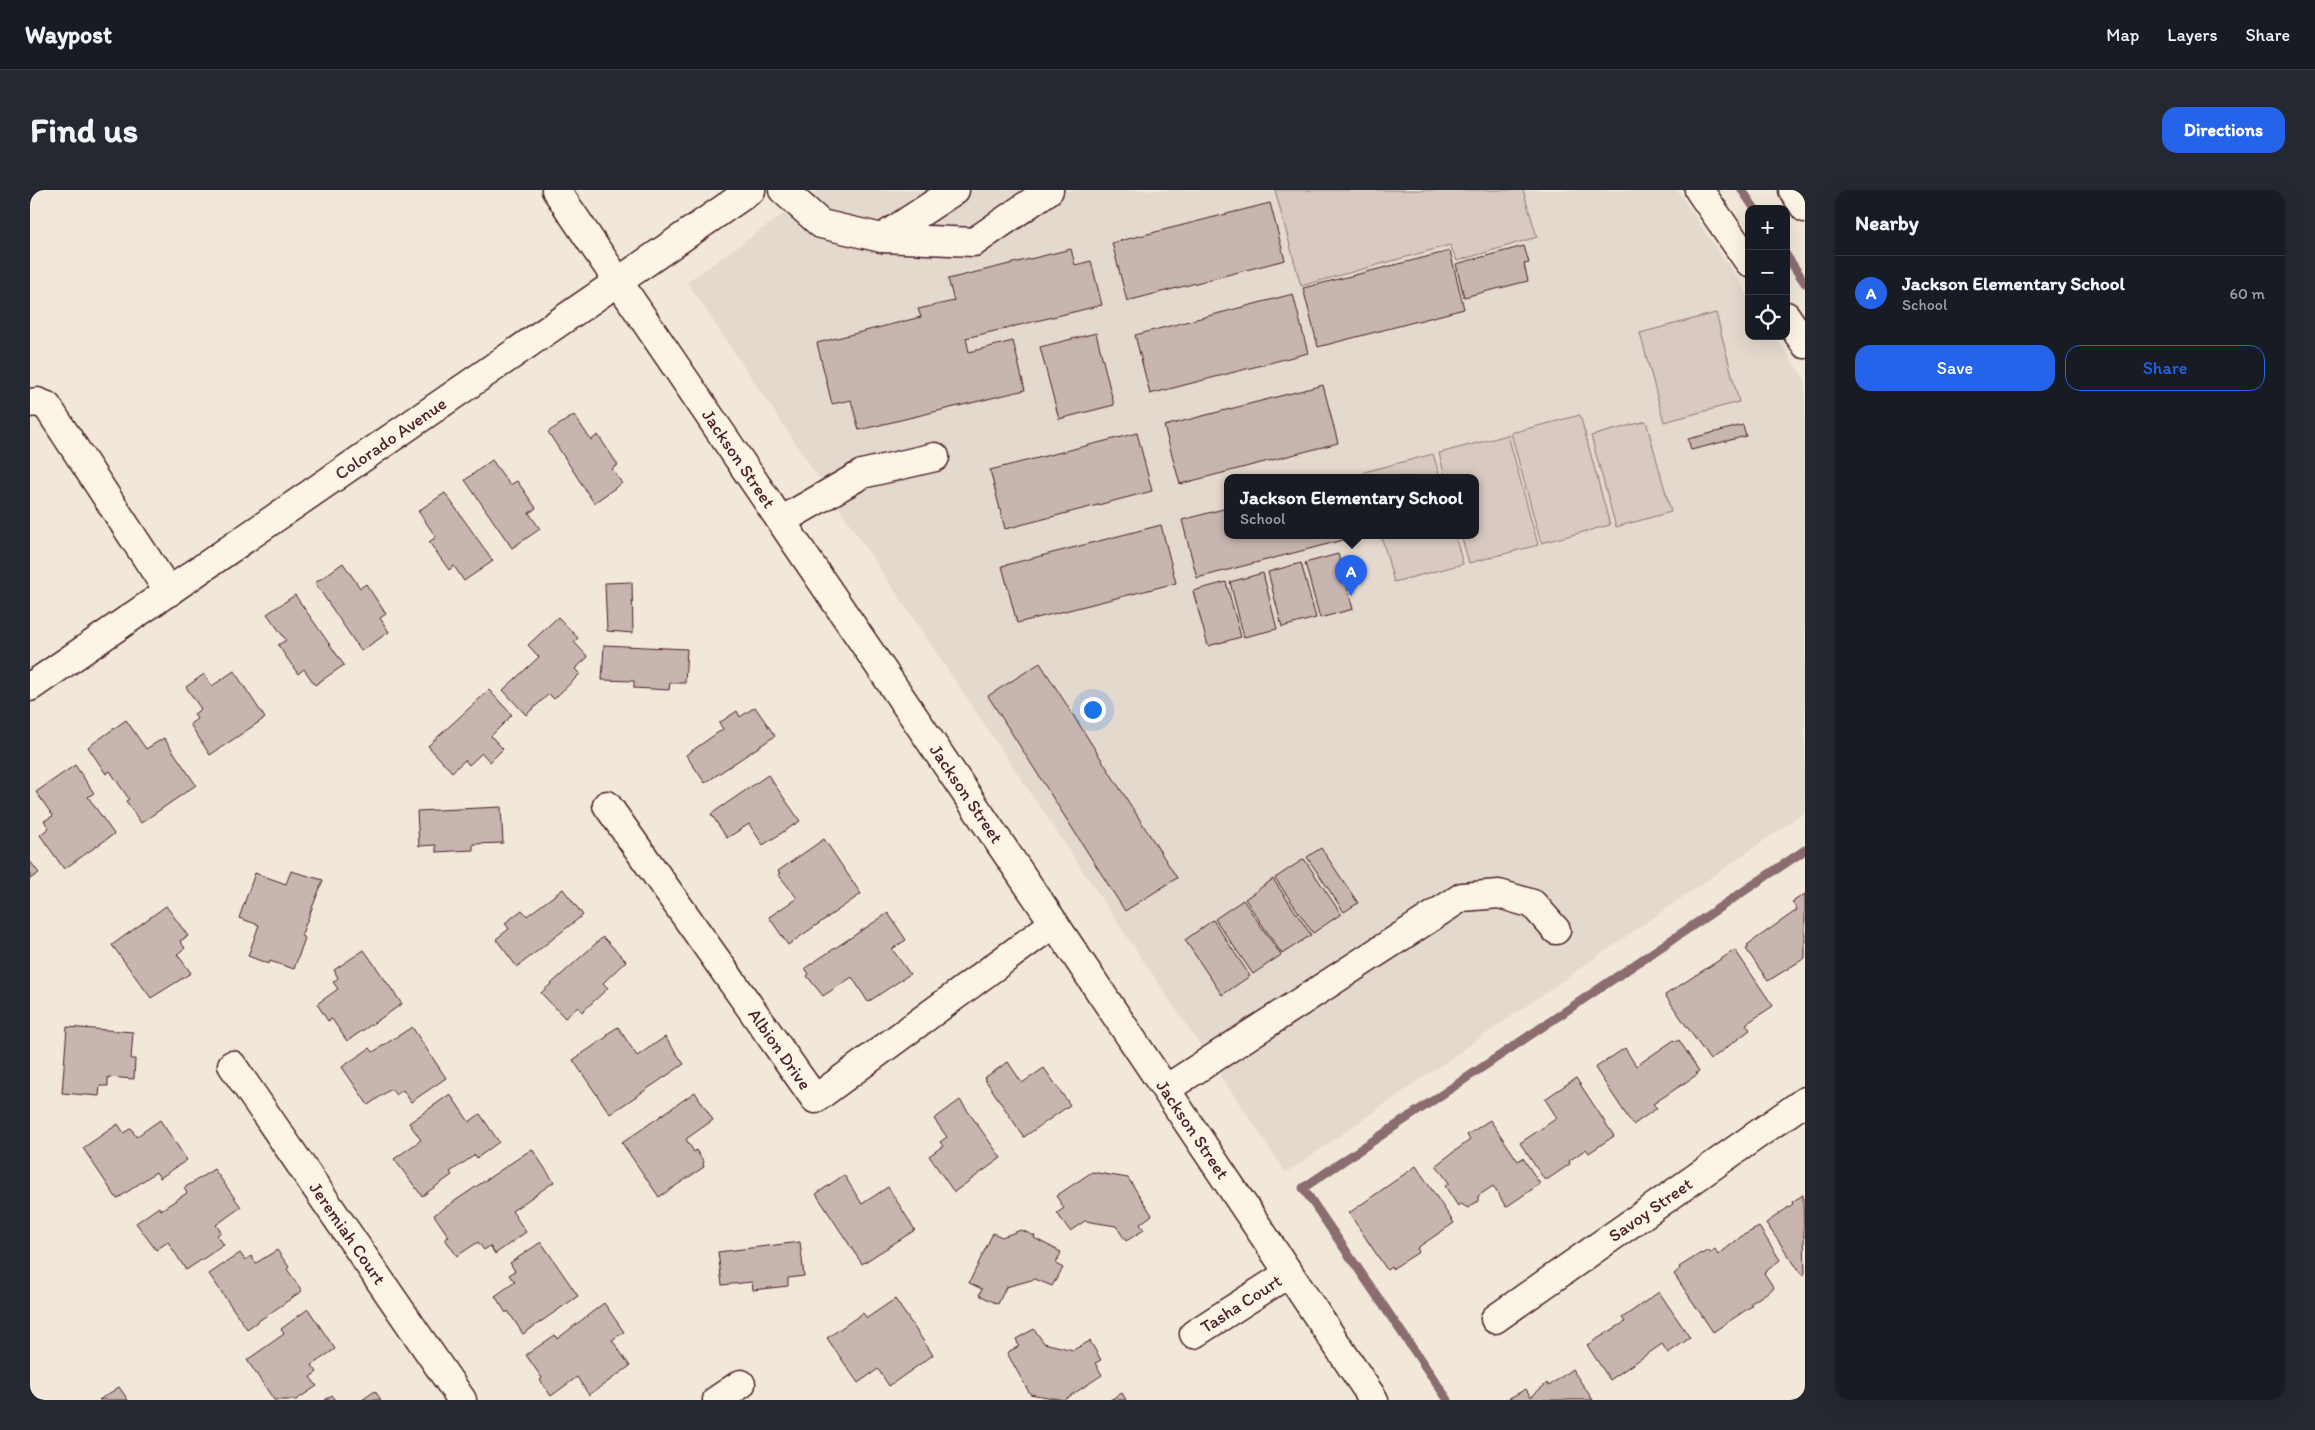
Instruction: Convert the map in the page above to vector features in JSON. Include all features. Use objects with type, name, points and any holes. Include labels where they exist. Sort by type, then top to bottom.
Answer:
[{"type":"street","name":"Jackson Street","points":[[556,190],[1054,922],[1374,1400]]},
{"type":"street","name":"Colorado Avenue","points":[[30,687],[751,190]]},
{"type":"street","points":[[783,190],[821,224],[882,238],[974,242],[1049,190]]},
{"type":"street","points":[[882,238],[955,190]]},
{"type":"street","points":[[1699,190],[1745,256]]},
{"type":"street","points":[[1793,190],[1805,208]]},
{"type":"street","points":[[1790,322],[1805,344]]},
{"type":"street","points":[[30,403],[37,402],[47,406],[169,592]]},
{"type":"street","points":[[781,520],[862,474],[935,457]]},
{"type":"street","name":"Albion Drive","points":[[607,805],[815,1099],[1054,922]]},
{"type":"street","points":[[1166,1089],[1462,897],[1499,894],[1533,904],[1556,930]]},
{"type":"street","name":"Jeremiah Court","points":[[232,1065],[462,1400]]},
{"type":"street","name":"Savoy Street","points":[[1495,1319],[1805,1101]]},
{"type":"street","name":"Tasha Court","points":[[1194,1334],[1289,1272]]},
{"type":"street","points":[[717,1400],[741,1384]]},
{"type":"shaded area","points":[[818,190],[1677,190],[1745,290],[1745,340],[1779,340],[1805,380],[1805,812],[1286,1173],[687,282]]},
{"type":"shaded area","points":[[1275,190],[1523,190],[1537,237],[1457,261],[1450,245],[1301,286]]},
{"type":"shaded area","points":[[1716,313],[1739,402],[1664,422],[1640,333]]},
{"type":"shaded area","points":[[1580,415],[1610,525],[1541,543],[1511,433]]},
{"type":"shaded area","points":[[1646,421],[1671,512],[1616,527],[1591,436]]},
{"type":"shaded area","points":[[1508,435],[1538,545],[1469,563],[1462,539],[1479,539],[1479,474],[1444,474],[1439,453]]},
{"type":"shaded area","points":[[1433,454],[1439,474],[1365,474],[1364,472]]},
{"type":"shaded area","points":[[1382,539],[1456,539],[1463,564],[1394,582]]},
{"type":"building","points":[[1270,203],[1285,260],[1127,301],[1112,243]]},
{"type":"building","points":[[1524,246],[1529,263],[1524,264],[1528,281],[1464,297],[1456,264]]},
{"type":"building","points":[[1071,249],[1075,265],[1091,261],[1102,305],[966,338],[969,352],[1013,341],[1025,390],[859,430],[851,400],[832,404],[817,343],[921,317],[918,309],[954,301],[948,279]]},
{"type":"building","points":[[1450,251],[1464,309],[1318,347],[1303,288]]},
{"type":"building","points":[[1293,294],[1308,353],[1150,394],[1135,335]]},
{"type":"building","points":[[1096,333],[1114,405],[1059,419],[1040,347]]},
{"type":"building","points":[[1323,385],[1338,443],[1180,484],[1164,426]]},
{"type":"building","points":[[574,415],[591,440],[598,435],[618,465],[612,469],[622,483],[594,503],[548,432]]},
{"type":"building","points":[[1743,425],[1746,436],[1691,450],[1688,439]]},
{"type":"building","points":[[1137,433],[1152,491],[1005,529],[990,470]]},
{"type":"building","points":[[492,460],[510,485],[517,481],[536,508],[529,513],[540,529],[512,548],[465,480]]},
{"type":"building","points":[[445,493],[493,561],[464,581],[454,566],[449,570],[429,542],[436,537],[418,511]]},
{"type":"building","points":[[1224,509],[1224,539],[1347,539],[1197,578],[1182,520]]},
{"type":"building","points":[[1161,525],[1176,583],[1017,623],[1002,566]]},
{"type":"building","points":[[1338,554],[1353,609],[1320,618],[1305,563]]},
{"type":"building","points":[[343,563],[360,588],[366,584],[386,614],[380,618],[389,632],[361,651],[315,583]]},
{"type":"building","points":[[1301,563],[1316,618],[1282,627],[1268,572]]},
{"type":"building","points":[[1263,573],[1277,629],[1244,637],[1230,582]]},
{"type":"building","points":[[632,582],[633,633],[607,631],[605,583]]},
{"type":"building","points":[[1226,582],[1241,637],[1208,646],[1193,591]]},
{"type":"building","points":[[295,595],[344,665],[315,685],[304,669],[298,674],[278,645],[286,640],[267,614]]},
{"type":"building","points":[[558,617],[578,638],[574,642],[588,657],[575,669],[580,674],[554,699],[549,694],[526,715],[503,690],[539,657],[528,645]]},
{"type":"building","points":[[604,645],[687,649],[685,683],[670,683],[669,690],[634,688],[634,681],[602,680]]},
{"type":"building","points":[[1040,663],[1177,878],[1125,911],[988,696]]},
{"type":"building","points":[[234,671],[265,718],[210,755],[190,724],[197,719],[194,714],[201,709],[186,687],[204,674],[212,686]]},
{"type":"building","points":[[489,690],[512,715],[491,736],[503,749],[490,762],[482,753],[469,765],[465,760],[452,772],[428,746]]},
{"type":"building","points":[[755,707],[775,736],[705,783],[686,755],[723,729],[719,723],[737,711],[740,717]]},
{"type":"building","points":[[126,720],[146,749],[164,738],[196,785],[141,823],[126,801],[129,799],[110,771],[106,774],[88,747]]},
{"type":"building","points":[[75,765],[94,793],[88,797],[114,834],[64,869],[40,835],[49,828],[44,821],[53,816],[36,792]]},
{"type":"building","points":[[768,775],[800,821],[763,845],[749,824],[727,838],[711,814]]},
{"type":"building","points":[[501,807],[503,843],[473,844],[473,850],[436,852],[436,845],[419,846],[417,811]]},
{"type":"building","points":[[824,839],[861,894],[788,945],[769,917],[797,898],[778,874],[780,873],[778,871]]},
{"type":"building","points":[[1321,848],[1358,903],[1344,912],[1307,857]]},
{"type":"building","points":[[1304,859],[1341,914],[1313,933],[1275,878]]},
{"type":"building","points":[[30,861],[39,873],[30,879]]},
{"type":"building","points":[[291,871],[323,880],[301,936],[305,938],[294,969],[270,961],[269,964],[248,956],[259,925],[239,918],[255,873],[286,884]]},
{"type":"building","points":[[1273,879],[1311,935],[1282,954],[1245,899]]},
{"type":"building","points":[[563,889],[583,915],[517,967],[496,939],[509,929],[505,923],[522,910],[527,916]]},
{"type":"building","points":[[1805,894],[1805,958],[1768,981],[1746,949],[1749,947],[1747,945],[1797,910],[1792,902]]},
{"type":"building","points":[[1243,900],[1281,955],[1253,974],[1215,919]]},
{"type":"building","points":[[166,906],[188,936],[180,941],[185,948],[177,954],[191,973],[151,998],[112,945]]},
{"type":"building","points":[[888,913],[906,940],[892,949],[910,974],[868,1002],[852,977],[823,996],[807,976],[809,974],[805,968]]},
{"type":"building","points":[[1213,920],[1250,976],[1222,995],[1185,940]]},
{"type":"building","points":[[603,937],[626,961],[603,983],[608,988],[582,1012],[578,1007],[565,1018],[541,993]]},
{"type":"building","points":[[364,950],[402,1004],[347,1041],[332,1019],[328,1021],[317,1004],[338,989],[333,982],[338,978],[334,970]]},
{"type":"building","points":[[1735,950],[1773,1006],[1746,1024],[1750,1030],[1710,1060],[1665,995]]},
{"type":"building","points":[[67,1027],[133,1032],[131,1059],[135,1059],[134,1079],[108,1077],[108,1086],[100,1086],[99,1096],[62,1093]]},
{"type":"building","points":[[412,1027],[446,1078],[411,1102],[403,1090],[396,1095],[391,1089],[368,1105],[342,1067],[370,1048],[373,1052]]},
{"type":"building","points":[[618,1027],[637,1056],[665,1037],[684,1064],[610,1114],[573,1060]]},
{"type":"building","points":[[1674,1040],[1676,1042],[1679,1040],[1699,1071],[1696,1073],[1698,1074],[1653,1104],[1657,1108],[1633,1125],[1595,1068],[1625,1048],[1636,1066]]},
{"type":"building","points":[[1008,1062],[1022,1083],[1044,1068],[1070,1105],[1024,1137],[984,1078]]},
{"type":"building","points":[[1576,1078],[1614,1136],[1589,1153],[1586,1149],[1569,1161],[1570,1164],[1548,1179],[1544,1179],[1520,1143],[1557,1118],[1545,1099]]},
{"type":"building","points":[[695,1092],[713,1120],[686,1139],[694,1152],[696,1150],[704,1162],[704,1167],[659,1197],[622,1143]]},
{"type":"building","points":[[450,1094],[469,1122],[480,1114],[499,1142],[477,1158],[475,1155],[450,1172],[452,1175],[422,1196],[394,1159],[421,1140],[409,1123]]},
{"type":"building","points":[[960,1100],[1001,1158],[954,1192],[929,1156],[943,1146],[940,1142],[947,1137],[934,1119]]},
{"type":"building","points":[[160,1120],[187,1160],[160,1178],[156,1172],[117,1199],[83,1148],[118,1124],[124,1133],[131,1128],[136,1137]]},
{"type":"building","points":[[1490,1120],[1518,1161],[1523,1158],[1540,1184],[1506,1207],[1493,1186],[1478,1196],[1478,1201],[1468,1208],[1461,1204],[1458,1206],[1445,1186],[1449,1183],[1436,1165],[1470,1140],[1467,1135]]},
{"type":"building","points":[[532,1149],[554,1182],[512,1211],[526,1232],[495,1254],[490,1246],[484,1250],[478,1242],[457,1256],[445,1239],[449,1237],[434,1215]]},
{"type":"building","points":[[1416,1166],[1454,1223],[1417,1248],[1419,1252],[1392,1269],[1391,1267],[1387,1270],[1349,1213]]},
{"type":"building","points":[[214,1169],[241,1207],[216,1225],[221,1232],[217,1235],[224,1245],[186,1270],[168,1242],[156,1250],[136,1223],[159,1207],[161,1210],[187,1193],[184,1188]]},
{"type":"building","points":[[1092,1172],[1128,1178],[1152,1215],[1140,1224],[1144,1230],[1126,1241],[1116,1226],[1085,1221],[1070,1231],[1057,1213],[1064,1208],[1056,1196]]},
{"type":"building","points":[[844,1175],[862,1204],[888,1187],[915,1230],[862,1264],[816,1194]]},
{"type":"building","points":[[1803,1195],[1805,1273],[1802,1275],[1766,1223]]},
{"type":"building","points":[[1759,1227],[1780,1260],[1764,1273],[1774,1288],[1750,1304],[1752,1306],[1713,1332],[1674,1274],[1680,1269],[1679,1267],[1701,1253],[1708,1250],[1710,1253],[1715,1249],[1718,1255],[1742,1236]]},
{"type":"building","points":[[1021,1230],[1061,1252],[1056,1264],[1063,1268],[1052,1286],[1035,1279],[1006,1287],[998,1304],[979,1295],[982,1289],[969,1283],[993,1233],[1002,1237]]},
{"type":"building","points":[[541,1242],[578,1296],[523,1334],[508,1311],[506,1313],[495,1296],[515,1282],[509,1275],[515,1271],[510,1263]]},
{"type":"building","points":[[800,1242],[804,1276],[788,1278],[788,1286],[753,1290],[752,1282],[722,1285],[718,1252]]},
{"type":"building","points":[[277,1250],[302,1291],[247,1329],[209,1274],[240,1253],[245,1260],[251,1256],[256,1263]]},
{"type":"building","points":[[1659,1292],[1690,1338],[1668,1353],[1662,1344],[1610,1380],[1587,1345],[1625,1322],[1622,1318]]},
{"type":"building","points":[[895,1299],[933,1355],[889,1386],[878,1369],[858,1383],[827,1338],[863,1313],[867,1318]]},
{"type":"building","points":[[604,1303],[624,1332],[612,1340],[630,1366],[589,1395],[577,1377],[551,1396],[540,1380],[542,1378],[526,1355],[555,1335],[557,1339]]},
{"type":"building","points":[[308,1309],[335,1349],[312,1365],[317,1372],[310,1377],[317,1386],[296,1400],[274,1400],[247,1360],[284,1334],[281,1329]]},
{"type":"building","points":[[1034,1329],[1044,1343],[1073,1350],[1090,1341],[1101,1360],[1095,1363],[1102,1375],[1064,1400],[1030,1394],[1007,1353],[1019,1346],[1016,1339]]},
{"type":"building","points":[[1572,1369],[1593,1400],[1506,1400],[1526,1389],[1531,1397],[1547,1383],[1549,1386]]},
{"type":"building","points":[[119,1387],[128,1400],[99,1400]]},
{"type":"building","points":[[375,1391],[381,1400],[362,1400]]},
{"type":"building","points":[[1122,1393],[1126,1400],[1110,1400]]},
{"type":"building","points":[[332,1395],[336,1400],[325,1400]]},
{"type":"waterway","points":[[1742,190],[1752,205]]},
{"type":"waterway","points":[[1790,261],[1805,283]]},
{"type":"waterway","points":[[1448,1400],[1303,1188],[1805,850]]},
{"type":"place","name":"Jackson Elementary School","points":[[1351,596]]}]
